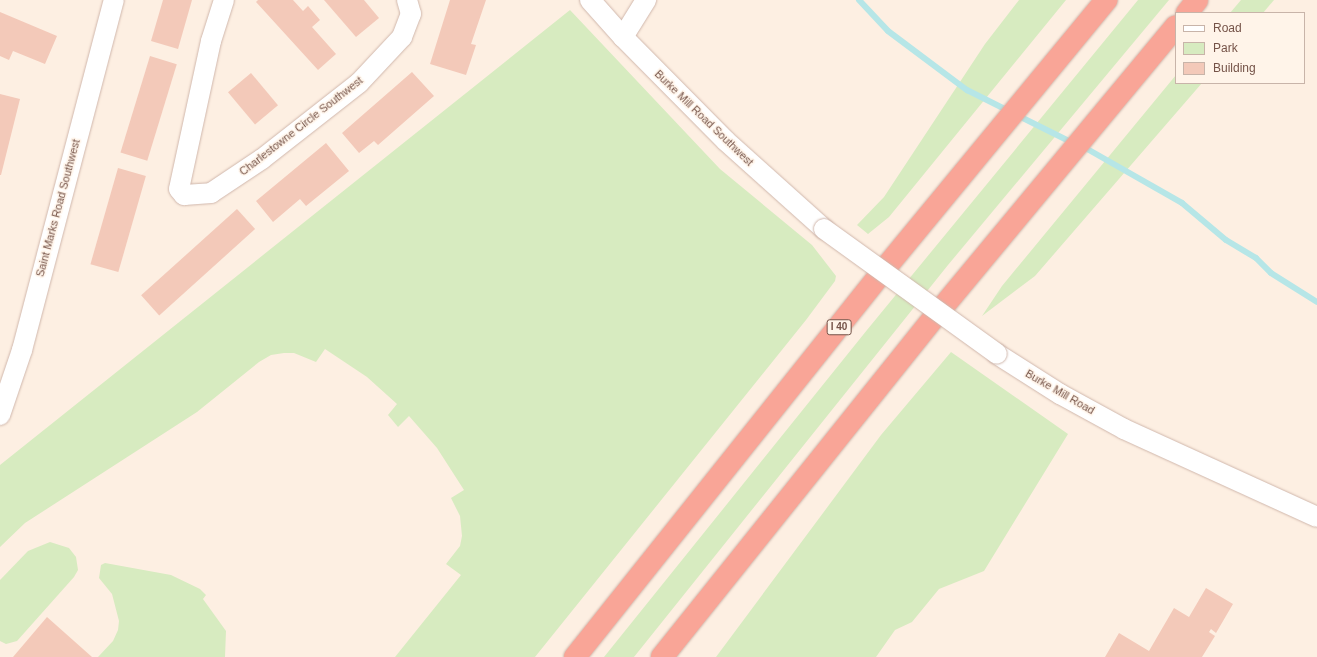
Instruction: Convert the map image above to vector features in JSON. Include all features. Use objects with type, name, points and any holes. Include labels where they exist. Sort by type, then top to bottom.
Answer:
[{"type":"highway","name":"I 40","points":[[575,657],[887,266],[1106,0]]},
{"type":"highway","points":[[1188,12],[1197,0]]},
{"type":"highway","points":[[662,657],[942,308],[1175,27]]},
{"type":"street","name":"Saint Marks Road Southwest","points":[[0,415],[22,350],[114,0]]},
{"type":"street","name":"Charlestowne Circle Southwest","points":[[224,0],[211,41],[179,189],[184,195],[211,193],[262,159],[359,82],[402,37],[411,14],[407,0]]},
{"type":"street","name":"Burke Mill Road Southwest","points":[[590,0],[623,37],[726,141],[824,229]]},
{"type":"street","points":[[623,37],[646,0]]},
{"type":"street","name":"Burke Mill Road","points":[[824,229],[997,354],[1060,394],[1124,428],[1317,517]]},
{"type":"green space","points":[[1019,0],[1066,0],[889,217],[868,234],[857,225],[884,197],[985,44]]},
{"type":"green space","points":[[1138,0],[1169,0],[948,265],[634,657],[604,657],[867,330]]},
{"type":"green space","points":[[1241,0],[1274,0],[1264,12],[1231,12]]},
{"type":"green space","points":[[570,10],[720,169],[812,245],[836,276],[835,281],[806,320],[535,657],[395,657],[461,575],[446,564],[460,546],[462,536],[460,516],[451,498],[464,490],[437,448],[409,416],[398,427],[388,415],[397,404],[367,377],[325,349],[316,362],[294,353],[284,353],[271,355],[259,362],[197,412],[25,523],[0,547],[0,465]]},
{"type":"green space","points":[[1175,76],[1175,84],[1201,84],[1035,276],[982,316],[1002,286]]},
{"type":"green space","points":[[951,352],[1068,434],[984,571],[939,589],[912,622],[895,630],[876,657],[716,657],[881,435]]},
{"type":"green space","points":[[50,542],[69,548],[76,557],[78,570],[74,577],[17,641],[6,644],[0,641],[0,580],[28,551]]},
{"type":"green space","points":[[105,563],[171,575],[200,589],[206,595],[203,599],[226,631],[225,657],[98,657],[113,641],[118,630],[119,621],[112,594],[99,578],[101,565]]},
{"type":"building","points":[[163,0],[192,0],[178,49],[151,41]]},
{"type":"building","points":[[258,0],[293,0],[303,11],[308,6],[320,20],[312,27],[336,54],[318,70],[256,2]]},
{"type":"building","points":[[324,0],[364,0],[379,18],[356,37]]},
{"type":"building","points":[[450,0],[486,0],[471,44],[476,45],[466,75],[430,64]]},
{"type":"building","points":[[0,12],[57,36],[45,64],[13,51],[9,60],[0,56]]},
{"type":"building","points":[[150,56],[177,64],[147,161],[120,153]]},
{"type":"building","points":[[412,72],[434,96],[378,145],[374,141],[359,153],[342,133]]},
{"type":"building","points":[[251,73],[278,105],[255,124],[228,92]]},
{"type":"building","points":[[0,94],[20,99],[1,175],[0,175]]},
{"type":"building","points":[[326,143],[349,171],[306,206],[300,199],[273,222],[256,201]]},
{"type":"building","points":[[118,168],[146,176],[118,272],[90,264]]},
{"type":"building","points":[[237,209],[255,229],[159,315],[141,295]]},
{"type":"building","points":[[1206,588],[1233,604],[1216,633],[1211,629],[1209,632],[1215,636],[1202,657],[1105,657],[1119,633],[1149,651],[1174,608],[1189,617]]},
{"type":"building","points":[[47,617],[92,657],[13,657]]},
{"type":"waterway","points":[[859,0],[888,31],[967,90],[1073,143]]},
{"type":"waterway","points":[[1082,146],[1182,203],[1226,240],[1256,258],[1271,273],[1317,302]]}]
